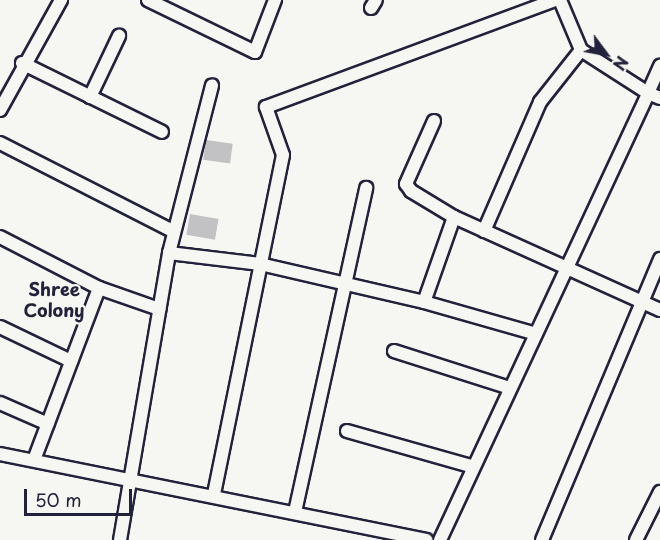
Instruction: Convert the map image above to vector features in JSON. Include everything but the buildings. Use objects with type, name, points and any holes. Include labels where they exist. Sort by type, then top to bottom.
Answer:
[{"type":"street","points":[[0,110],[22,63],[61,0]]},
{"type":"street","points":[[148,0],[255,52],[275,0]]},
{"type":"street","points":[[214,494],[284,155],[266,107],[556,0]]},
{"type":"street","points":[[560,0],[581,50],[654,95]]},
{"type":"street","points":[[90,97],[119,36]]},
{"type":"street","points":[[484,231],[540,102],[581,50]]},
{"type":"street","points":[[22,63],[162,132]]},
{"type":"street","points":[[440,540],[471,466],[567,267],[654,95],[660,66]]},
{"type":"street","points":[[120,540],[173,231],[212,85]]},
{"type":"street","points":[[434,121],[406,184],[454,217],[660,310]]},
{"type":"street","points":[[0,143],[173,231]]},
{"type":"street","points":[[295,512],[366,188]]},
{"type":"street","points":[[424,302],[454,217]]},
{"type":"street","points":[[0,237],[99,288],[159,309]]},
{"type":"street","points":[[169,253],[260,264],[424,302],[536,334]]},
{"type":"street","points":[[542,540],[640,300],[660,259]]},
{"type":"street","points":[[34,460],[99,288]]},
{"type":"street","points":[[0,327],[71,361]]},
{"type":"street","points":[[394,351],[510,388]]},
{"type":"street","points":[[0,403],[48,424]]},
{"type":"street","points":[[347,431],[471,466]]},
{"type":"street","points":[[0,454],[214,494],[426,540]]},
{"type":"street","points":[[636,540],[659,488]]},
{"type":"district","name":"Shree Colony","points":[[54,300]]}]
